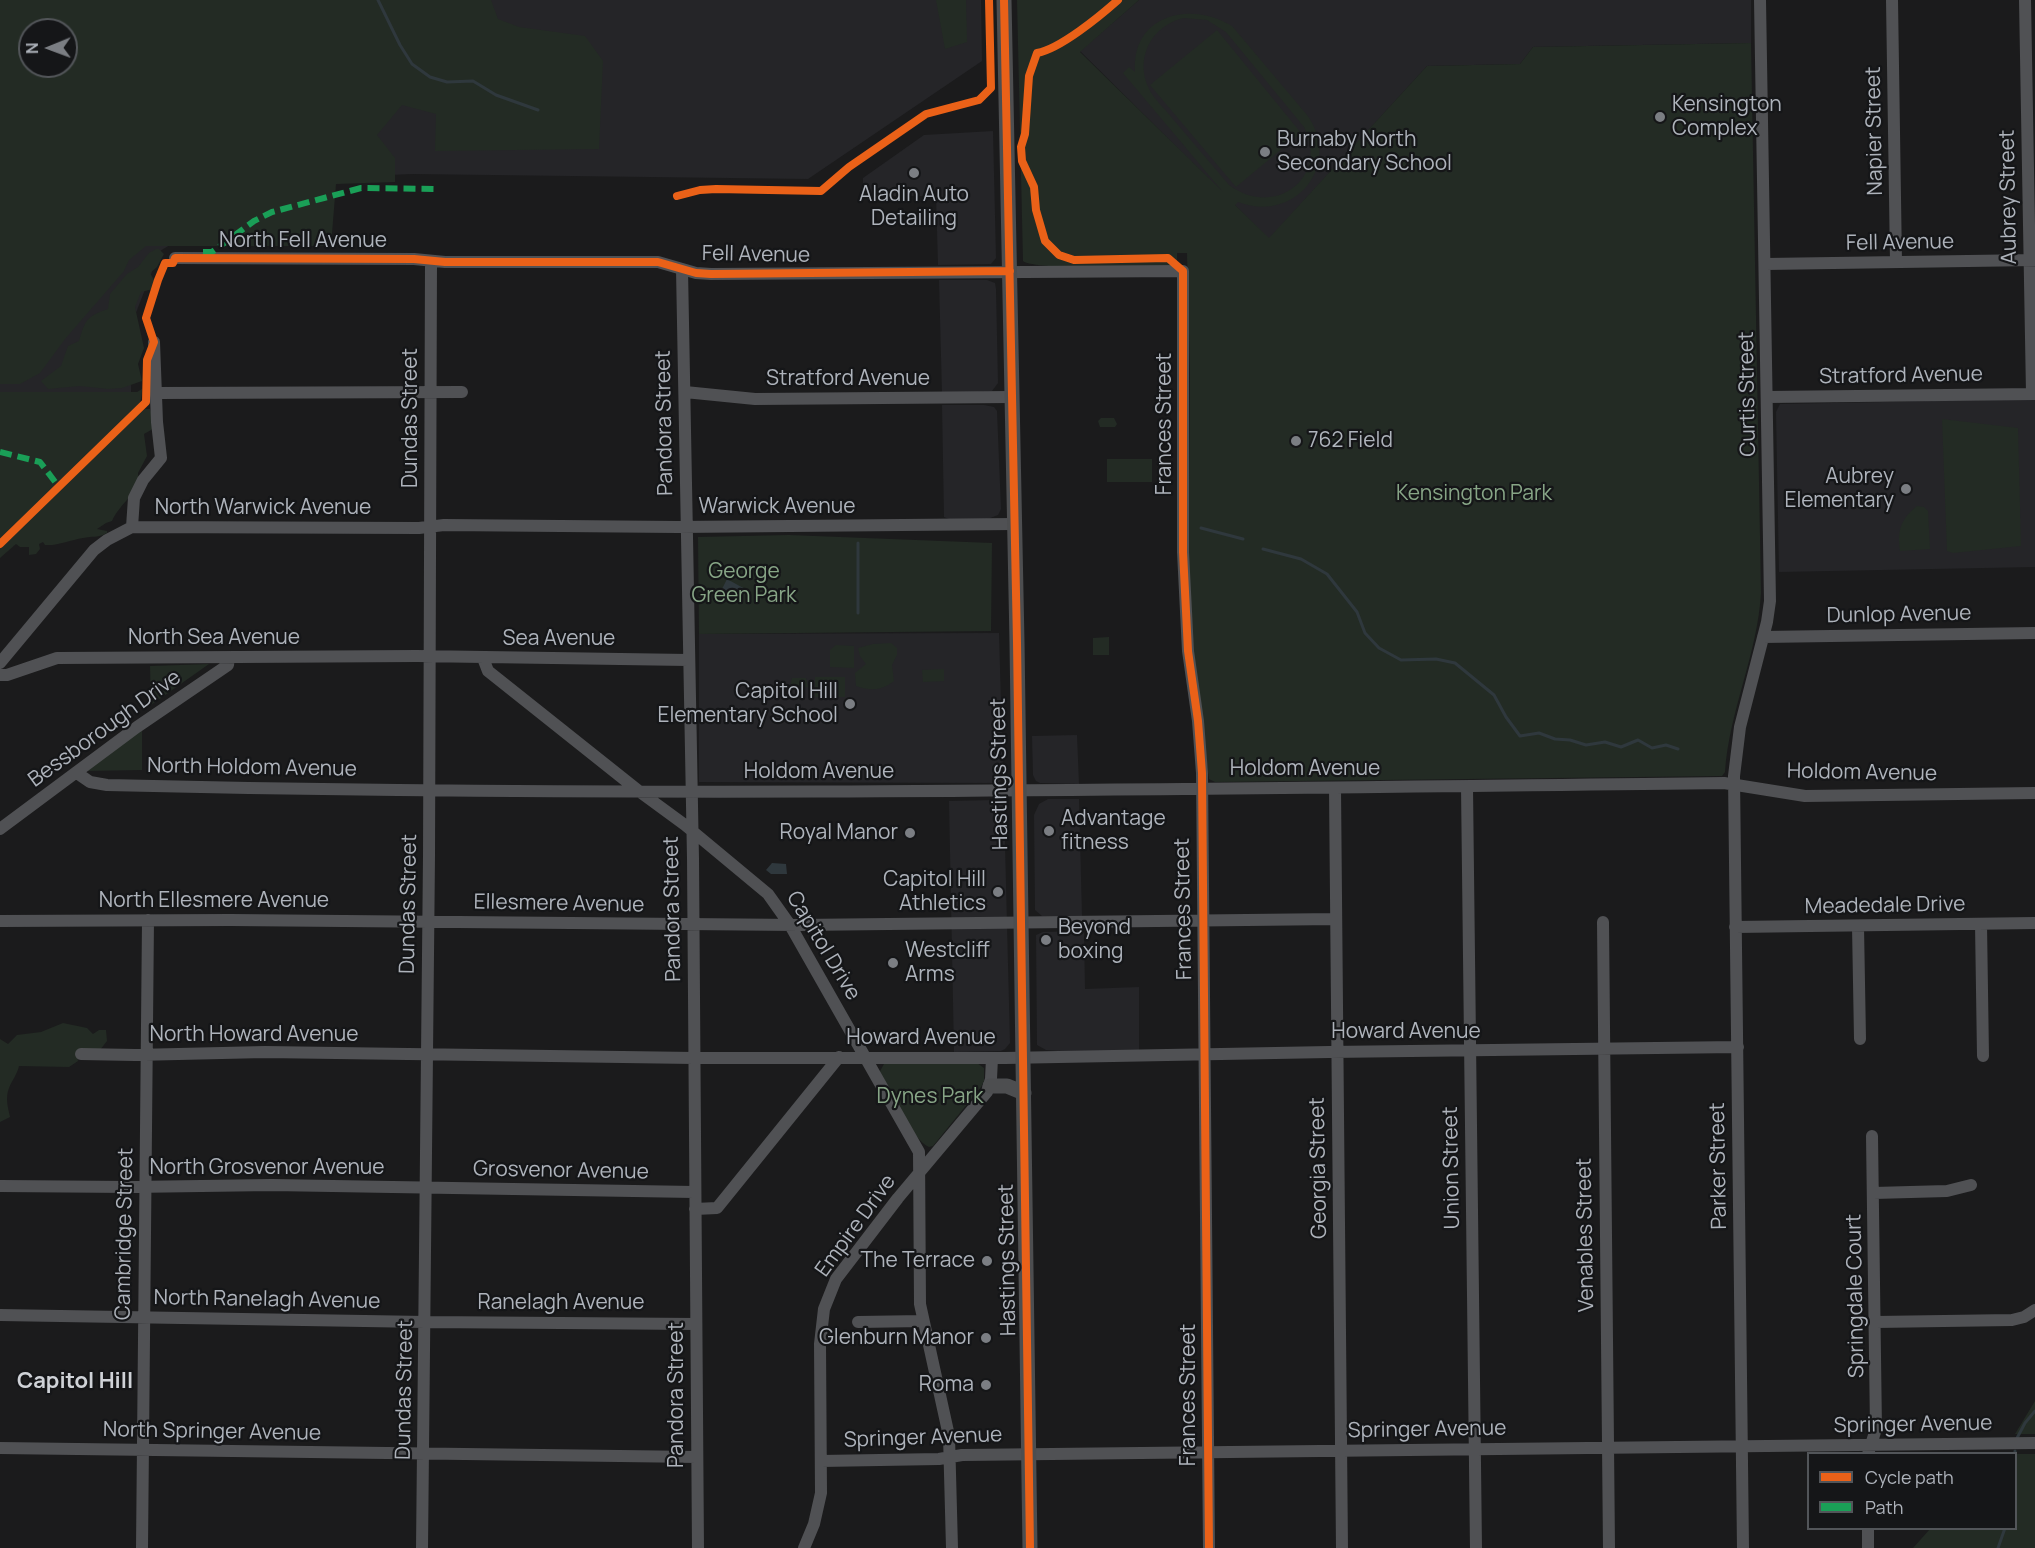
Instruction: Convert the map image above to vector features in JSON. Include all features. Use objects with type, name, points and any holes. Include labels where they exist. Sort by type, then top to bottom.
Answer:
[{"type":"main road","name":"Hastings Street","points":[[1004,0],[1024,1057],[1030,1548]]},
{"type":"main road","points":[[990,1086],[1007,1086],[1024,1093]]},
{"type":"street","name":"Curtis Street","points":[[1734,784],[1740,727],[1770,601],[1760,0]]},
{"type":"street","name":"Napier Street","points":[[1892,0],[1896,262]]},
{"type":"street","name":"Aubrey Street","points":[[2025,0],[2034,394]]},
{"type":"street","name":"North Fell Avenue","points":[[176,258],[431,261]]},
{"type":"street","name":"Fell Avenue","points":[[1766,264],[2032,260]]},
{"type":"street","name":"Fell Avenue","points":[[431,261],[658,262],[682,270],[711,274],[1183,271]]},
{"type":"street","name":"Dundas Street","points":[[422,1548],[429,922],[431,261]]},
{"type":"street","name":"Pandora Street","points":[[682,270],[692,831],[698,1548]]},
{"type":"street","name":"Frances Street","points":[[1183,271],[1183,552],[1188,651],[1198,721],[1201,789],[1209,1548]]},
{"type":"street","points":[[0,663],[94,550],[107,540],[132,527],[134,498],[143,480],[161,458],[154,342]]},
{"type":"street","points":[[156,393],[462,392]]},
{"type":"street","name":"Stratford Avenue","points":[[685,392],[755,399],[1012,397]]},
{"type":"street","name":"Stratford Avenue","points":[[1768,397],[2034,394]]},
{"type":"street","name":"Warwick Avenue","points":[[430,527],[444,525],[1015,524]]},
{"type":"street","name":"North Warwick Avenue","points":[[132,527],[430,527]]},
{"type":"street","name":"Dunlop Avenue","points":[[1763,637],[2035,633]]},
{"type":"street","name":"Sea Avenue","points":[[430,656],[688,660]]},
{"type":"street","name":"North Sea Avenue","points":[[0,675],[7,675],[57,658],[430,656]]},
{"type":"street","name":"Bessborough Drive","points":[[0,829],[144,723],[228,665],[229,658]]},
{"type":"street","name":"Capitol Drive","points":[[483,658],[488,671],[692,831],[768,894],[790,925],[919,1152],[920,1304],[922,1321],[950,1436],[952,1548]]},
{"type":"street","name":"North Holdom Avenue","points":[[77,773],[90,783],[107,785],[429,791]]},
{"type":"street","name":"Holdom Avenue","points":[[429,791],[1018,791],[1734,784],[1805,796],[2035,793]]},
{"type":"street","name":"Parker Street","points":[[1734,784],[1743,1548]]},
{"type":"street","name":"Union Street","points":[[1467,787],[1476,1548]]},
{"type":"street","name":"Georgia Street","points":[[1335,788],[1342,1548]]},
{"type":"street","name":"Ellesmere Avenue","points":[[429,922],[790,925],[1336,919]]},
{"type":"street","name":"Cambridge Street","points":[[142,1548],[148,920]]},
{"type":"street","name":"North Ellesmere Avenue","points":[[0,921],[429,922]]},
{"type":"street","name":"Venables Street","points":[[1603,922],[1609,1548]]},
{"type":"street","name":"Meadedale Drive","points":[[1735,927],[2035,923]]},
{"type":"street","points":[[1981,924],[1983,1056]]},
{"type":"street","points":[[1858,926],[1860,1039]]},
{"type":"street","name":"Howard Avenue","points":[[427,1055],[992,1058],[1738,1047]]},
{"type":"street","name":"North Howard Avenue","points":[[81,1054],[265,1052],[427,1055]]},
{"type":"street","points":[[694,1209],[717,1208],[839,1057]]},
{"type":"street","points":[[990,1086],[992,1058]]},
{"type":"street","name":"Empire Drive","points":[[804,1548],[814,1524],[821,1493],[820,1344],[824,1309],[836,1279],[990,1086]]},
{"type":"street","name":"Springdale Court","points":[[1870,1449],[1876,1429],[1872,1136]]},
{"type":"street","name":"North Grosvenor Avenue","points":[[0,1186],[272,1185],[427,1188]]},
{"type":"street","points":[[1874,1193],[1947,1191],[1971,1185]]},
{"type":"street","name":"Grosvenor Avenue","points":[[427,1188],[694,1192]]},
{"type":"street","points":[[1876,1322],[2012,1320],[2024,1317],[2035,1310]]},
{"type":"street","name":"North Ranelagh Avenue","points":[[0,1315],[425,1322]]},
{"type":"street","points":[[858,1322],[922,1321]]},
{"type":"street","name":"Ranelagh Avenue","points":[[425,1322],[696,1324]]},
{"type":"street","name":"Springer Avenue","points":[[821,1461],[939,1459],[962,1455],[1208,1451],[1742,1446],[1870,1449],[2035,1443]]},
{"type":"street","name":"North Springer Avenue","points":[[0,1448],[423,1455]]},
{"type":"street","points":[[423,1455],[697,1457]]},
{"type":"street","points":[[1868,1530],[1868,1548]]},
{"type":"shaded area","points":[[0,0],[981,0],[982,61],[808,179],[412,174],[320,178],[226,211],[160,251],[132,323],[131,392],[0,392]]},
{"type":"shaded area","name":"Burnaby North Secondary School","points":[[1139,0],[1751,0],[1751,43],[1533,47],[1520,64],[1427,66],[1269,239],[1080,51]]},
{"type":"shaded area","points":[[993,131],[996,258],[991,264],[938,265],[936,196],[863,196],[863,178],[924,135]]},
{"type":"shaded area","points":[[939,280],[987,280],[995,283],[998,383],[992,391],[942,394]]},
{"type":"shaded area","name":"Aubrey Elementary","points":[[2035,399],[2035,567],[1779,572],[1776,412],[1780,404]]},
{"type":"shaded area","points":[[942,405],[984,405],[994,407],[997,411],[1001,509],[998,515],[985,520],[944,517]]},
{"type":"shaded area","points":[[727,579],[745,589],[739,600],[722,589]]},
{"type":"shaded area","name":"Capitol Hill Elementary School","points":[[999,633],[1003,774],[998,783],[699,782],[699,634]]},
{"type":"shaded area","points":[[1077,735],[1079,784],[1036,781],[1033,775],[1032,736]]},
{"type":"shaded area","points":[[1048,799],[1079,799],[1082,916],[1042,916],[1035,910],[1034,815],[1039,804]]},
{"type":"shaded area","points":[[996,800],[1004,805],[1010,1043],[1001,1051],[954,1052],[949,801]]},
{"type":"shaded area","points":[[772,863],[786,864],[787,874],[771,874],[766,870]]},
{"type":"shaded area","points":[[1084,931],[1085,989],[1139,987],[1139,1053],[1046,1050],[1037,1045],[1036,935],[1043,932]]},
{"type":"green space","points":[[0,0],[491,0],[498,19],[519,27],[585,36],[603,61],[599,149],[435,151],[436,114],[402,105],[377,135],[395,158],[395,182],[336,184],[331,246],[146,246],[129,260],[124,271],[65,339],[40,373],[20,384],[0,384]]},
{"type":"green space","points":[[936,0],[966,0],[967,42],[945,49]]},
{"type":"green space","name":"Kensington Park","points":[[1017,0],[1139,0],[1080,52],[1223,192],[1123,73],[1129,67],[1135,72],[1136,53],[1143,37],[1153,26],[1166,18],[1182,14],[1199,14],[1216,18],[1232,26],[1307,115],[1317,134],[1319,153],[1316,170],[1307,186],[1294,197],[1278,205],[1259,207],[1238,202],[1235,205],[1269,238],[1427,66],[1520,64],[1533,47],[1751,43],[1761,592],[1755,637],[1732,727],[1725,772],[1722,776],[1215,782],[1209,779],[1191,647],[1188,585],[1190,373],[1187,253],[1177,253],[1177,262],[1174,266],[1070,267],[1032,264],[1023,261]],"holes":[[[1184,18],[1207,20],[1226,32],[1304,127],[1310,146],[1310,162],[1304,177],[1293,188],[1279,195],[1263,197],[1246,194],[1229,185],[1149,89],[1145,77],[1145,55],[1155,35],[1173,22]]]},
{"type":"green space","points":[[1217,30],[1301,133],[1236,187],[1150,85]]},
{"type":"green space","points":[[156,249],[164,254],[157,267],[150,273],[154,280],[153,289],[141,292],[135,307],[144,348],[138,364],[142,381],[122,388],[80,386],[48,389],[41,381],[61,366],[68,346],[79,341],[88,320],[95,314],[108,309],[110,294],[127,274],[138,267],[149,253]]},
{"type":"green space","points":[[142,389],[140,412],[150,409],[156,425],[144,434],[147,456],[138,473],[136,487],[112,521],[97,529],[107,531],[107,533],[55,545],[45,545],[43,542],[39,544],[40,549],[36,554],[29,555],[29,547],[20,547],[16,544],[0,558],[0,392],[137,392]]},
{"type":"green space","points":[[1101,418],[1114,418],[1117,424],[1115,427],[1100,427],[1098,421]]},
{"type":"green space","points":[[1942,419],[2018,428],[2021,546],[1953,553],[1947,551]]},
{"type":"green space","points":[[1107,459],[1152,459],[1152,482],[1107,482]]},
{"type":"green space","points":[[1917,506],[1924,507],[1928,511],[1930,549],[1900,551],[1901,526]]},
{"type":"green space","name":"George Green Park","points":[[789,535],[992,543],[991,631],[699,634],[698,537]]},
{"type":"green space","points":[[1109,637],[1109,655],[1093,655],[1093,638]]},
{"type":"green space","points":[[891,643],[897,648],[897,655],[892,665],[894,681],[885,687],[876,689],[856,686],[855,673],[866,664],[858,648]]},
{"type":"green space","points":[[836,645],[854,646],[854,668],[830,667],[830,650]]},
{"type":"green space","points":[[209,664],[151,705],[150,666]]},
{"type":"green space","points":[[944,669],[944,681],[923,682],[922,670]]},
{"type":"green space","points":[[815,677],[845,677],[845,697],[815,697]]},
{"type":"green space","points":[[792,678],[806,678],[808,687],[790,687]]},
{"type":"green space","points":[[142,727],[142,770],[84,771]]},
{"type":"green space","points":[[63,1023],[87,1028],[93,1034],[99,1030],[106,1030],[107,1041],[100,1050],[77,1053],[78,1061],[69,1067],[19,1066],[8,1092],[7,1103],[10,1117],[0,1122],[0,1039],[8,1044],[17,1035],[41,1032]]},
{"type":"green space","name":"Dynes Park","points":[[977,1063],[984,1068],[984,1081],[981,1087],[933,1146],[929,1147],[922,1143],[908,1125],[879,1073],[884,1064]]},
{"type":"green space","points":[[2035,1401],[2035,1434],[2015,1434]]},
{"type":"green space","points":[[2017,1454],[2035,1454],[2035,1548],[1913,1548],[1929,1530],[2017,1530]]},
{"type":"waterway","points":[[378,0],[412,64],[430,77],[447,82],[473,81],[496,95],[538,110]]},
{"type":"waterway","points":[[1201,528],[1243,539]]},
{"type":"waterway","points":[[858,543],[858,613]]},
{"type":"waterway","points":[[1263,549],[1301,559],[1327,574],[1357,612],[1365,633],[1379,648],[1401,660],[1436,659],[1455,663],[1494,695],[1520,736],[1539,733],[1555,739],[1570,740],[1586,745],[1605,742],[1621,747],[1638,740],[1652,748],[1666,745],[1678,749]]},
{"type":"waterway","points":[[2016,1440],[2035,1411]]},
{"type":"waterway","points":[[1998,1548],[2004,1530]]},
{"type":"marked path","points":[[203,252],[212,252],[254,221],[272,212],[361,188],[437,189]]},
{"type":"marked path","points":[[0,452],[40,462],[59,487]]},
{"type":"cycle path","points":[[677,196],[700,190],[716,189],[821,191],[849,167],[926,114],[979,100],[991,88],[989,0]]},
{"type":"cycle path","points":[[1004,0],[1017,642],[1030,1548]]},
{"type":"cycle path","points":[[1118,0],[1068,39],[1037,53],[1029,76],[1025,134],[1021,147],[1022,161],[1034,187],[1036,210],[1045,241],[1059,255],[1074,260],[1168,258],[1183,271],[1183,552],[1188,651],[1198,721],[1202,773],[1209,1548]]},
{"type":"cycle path","points":[[0,544],[146,402],[147,360],[154,342],[146,318],[165,263],[173,263],[175,258],[658,262],[696,273],[711,274],[1010,271]]},
{"type":"place","name":"Kensington Complex","points":[[1660,117]]},
{"type":"place","name":"Burnaby North Secondary School","points":[[1265,152]]},
{"type":"place","name":"Aladin Auto Detailing","points":[[914,173]]},
{"type":"place","name":"762 Field","points":[[1296,441]]},
{"type":"place","name":"Aubrey Elementary","points":[[1906,489]]},
{"type":"place","name":"Capitol Hill Elementary School","points":[[850,704]]},
{"type":"place","name":"Advantage fitness","points":[[1049,831]]},
{"type":"place","name":"Royal Manor","points":[[910,833]]},
{"type":"place","name":"Capitol Hill Athletics","points":[[998,892]]},
{"type":"place","name":"Beyond boxing","points":[[1046,940]]},
{"type":"place","name":"Westcliff Arms","points":[[893,963]]},
{"type":"place","name":"The Terrace","points":[[987,1261]]},
{"type":"place","name":"Glenburn Manor","points":[[986,1338]]},
{"type":"place","name":"Roma","points":[[986,1385]]},
{"type":"district","name":"Capitol Hill","points":[[75,1382]]}]
